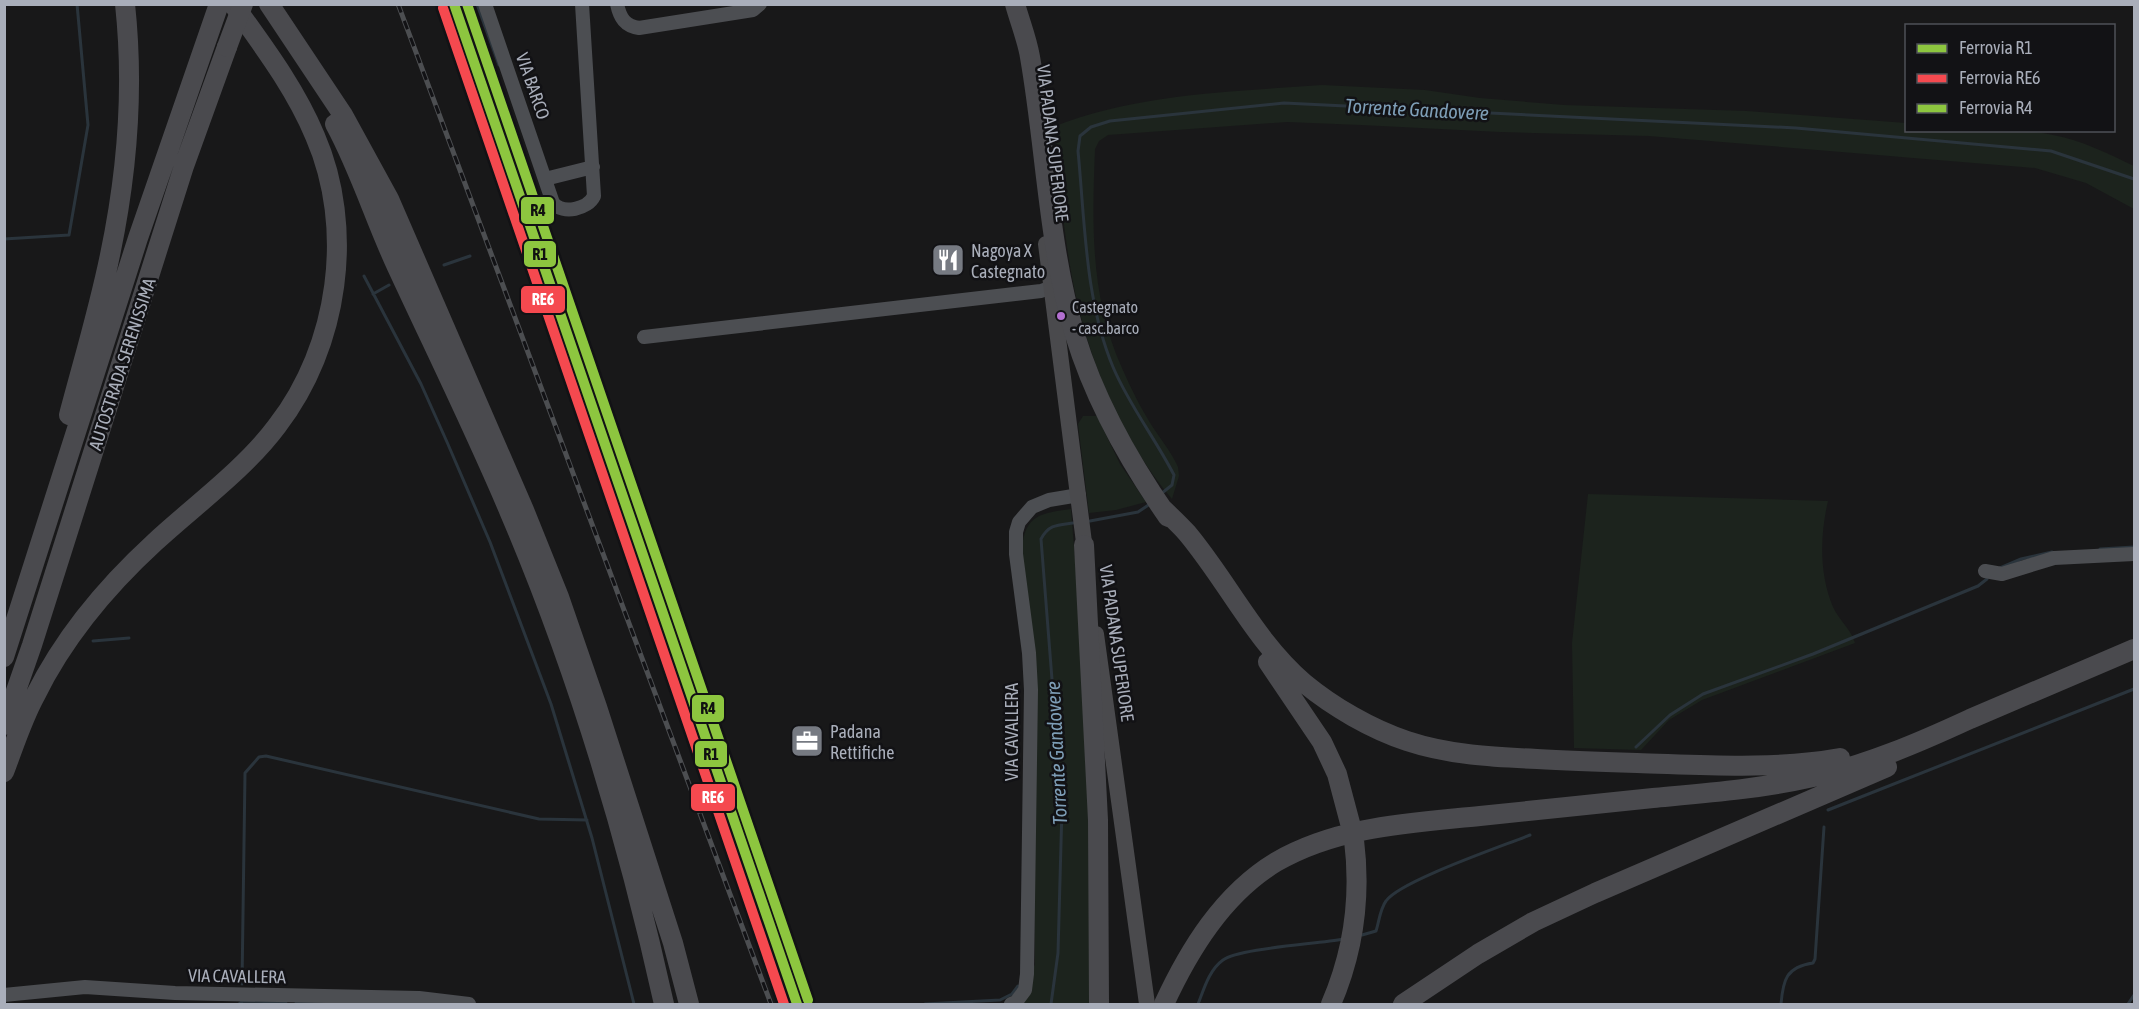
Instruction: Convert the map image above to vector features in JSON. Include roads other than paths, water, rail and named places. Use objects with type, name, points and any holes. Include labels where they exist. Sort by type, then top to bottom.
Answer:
[{"type":"highway","points":[[8,648],[112,247],[121,189],[128,112],[128,56],[124,4]]},
{"type":"highway","points":[[4,772],[34,696],[76,628],[134,562],[217,487],[278,426],[308,373],[328,321],[334,288],[336,226],[324,160],[294,93],[233,4]]},
{"type":"highway","name":"AUTOSTRADA SERENISSIMA","points":[[4,725],[40,622],[184,166],[243,4]]},
{"type":"highway","points":[[257,4],[315,91],[343,139],[396,264],[511,514],[549,612],[590,730],[629,861],[664,1004]]},
{"type":"highway","points":[[269,4],[343,115],[389,199],[524,510],[559,597],[597,707],[673,943],[689,1002]]},
{"type":"highway","points":[[1015,4],[1030,54],[1063,285],[1075,334],[1086,366],[1117,436],[1138,474],[1323,742],[1337,774],[1352,832],[1357,876],[1356,906],[1343,971],[1331,1005]]},
{"type":"highway","name":"AUTOSTRADA SERENISSIMA","points":[[8,648],[138,238],[216,13]]},
{"type":"highway","points":[[1161,507],[1187,533],[1273,651],[1305,684],[1342,709],[1386,733],[1438,750],[1486,757],[1606,762],[1792,765],[1854,756],[1970,720]]},
{"type":"highway","points":[[1084,545],[1098,820],[1099,1005]]},
{"type":"highway","points":[[1159,1004],[1205,930],[1222,908],[1274,863],[1309,846],[1342,836],[1401,824],[1740,790],[1837,771],[1929,740],[2134,649]]},
{"type":"highway","points":[[1403,1005],[1478,954],[1533,922],[1595,893],[2134,661]]},
{"type":"highway","points":[[1418,1005],[1478,954]]},
{"type":"main road","name":"VIA PADANA SUPERIORE","points":[[1015,4],[1084,545],[1159,1004]]},
{"type":"street","name":"VIA BARCO","points":[[486,4],[553,203],[557,208],[566,210],[586,205],[594,196],[582,4]]},
{"type":"street","points":[[618,4],[619,14],[625,22],[639,28],[753,10],[760,4]]},
{"type":"street","points":[[545,179],[593,167]]},
{"type":"street","points":[[644,337],[1018,294],[1052,287]]},
{"type":"street","name":"VIA CAVALLERA","points":[[1011,1005],[1025,990],[1029,928],[1031,690],[1029,654],[1015,543],[1019,522],[1018,514],[1040,503],[1079,495]]},
{"type":"street","points":[[1985,571],[2002,574],[2054,558],[2134,554]]},
{"type":"street","name":"VIA CAVALLERA","points":[[4,995],[85,987],[175,993],[419,998],[469,1005]]},
{"type":"waterway","points":[[4,239],[69,235],[88,125],[77,4]]},
{"type":"waterway","points":[[477,4],[499,65]]},
{"type":"waterway","name":"Torrente Gandovere","points":[[1162,493],[1172,485],[1174,475],[1113,367],[1091,288],[1078,151],[1080,136],[1091,127],[1110,121],[1284,103],[1796,128],[2051,151],[2134,179]]},
{"type":"waterway","points":[[548,227],[553,221],[549,207]]},
{"type":"waterway","points":[[444,265],[470,256]]},
{"type":"waterway","points":[[364,276],[421,384],[447,442],[490,542],[551,704],[592,838],[634,1004]]},
{"type":"waterway","points":[[373,294],[389,285]]},
{"type":"waterway","name":"Torrente Gandovere","points":[[1090,521],[1138,512],[1150,504]]},
{"type":"waterway","name":"Torrente Gandovere","points":[[1051,1004],[1058,953],[1062,807],[1041,539],[1047,530],[1058,525],[1073,523]]},
{"type":"waterway","points":[[2100,549],[2134,547]]},
{"type":"waterway","points":[[2000,568],[2021,559],[2052,552]]},
{"type":"waterway","points":[[1636,747],[1670,715],[1703,694],[1813,654],[1978,586],[1987,579]]},
{"type":"waterway","points":[[93,641],[129,638]]},
{"type":"waterway","points":[[1828,810],[2134,689]]},
{"type":"waterway","points":[[242,984],[245,773],[259,757],[266,756],[539,819],[587,820]]},
{"type":"waterway","points":[[1781,1004],[1783,988],[1788,976],[1797,968],[1813,963],[1815,959],[1824,827]]},
{"type":"waterway","points":[[1362,935],[1376,931],[1384,904],[1395,893],[1431,874],[1530,835]]},
{"type":"waterway","points":[[1198,1004],[1207,980],[1223,960],[1262,949],[1343,939]]},
{"type":"waterway","points":[[925,1004],[1000,1000],[1012,994],[1018,986]]},
{"type":"waterway","points":[[2128,1004],[2134,995]]},
{"type":"waterway","points":[[239,1004],[243,1001],[286,1002]]},
{"type":"waterway","points":[[296,1002],[393,1004]]},
{"type":"railway","points":[[398,4],[771,1004]]},
{"type":"rail line","name":"R1","points":[[454,4],[797,1004]]},
{"type":"rail line","name":"R4","points":[[467,4],[808,1000]]},
{"type":"rail line","name":"RE6","points":[[443,8],[784,1004]]},
{"type":"place","name":"Nagoya X Castegnato","points":[[948,260]]},
{"type":"place","name":"Castegnato - casc.barco","points":[[1061,316]]},
{"type":"place","name":"Padana Rettifiche","points":[[807,741]]}]
